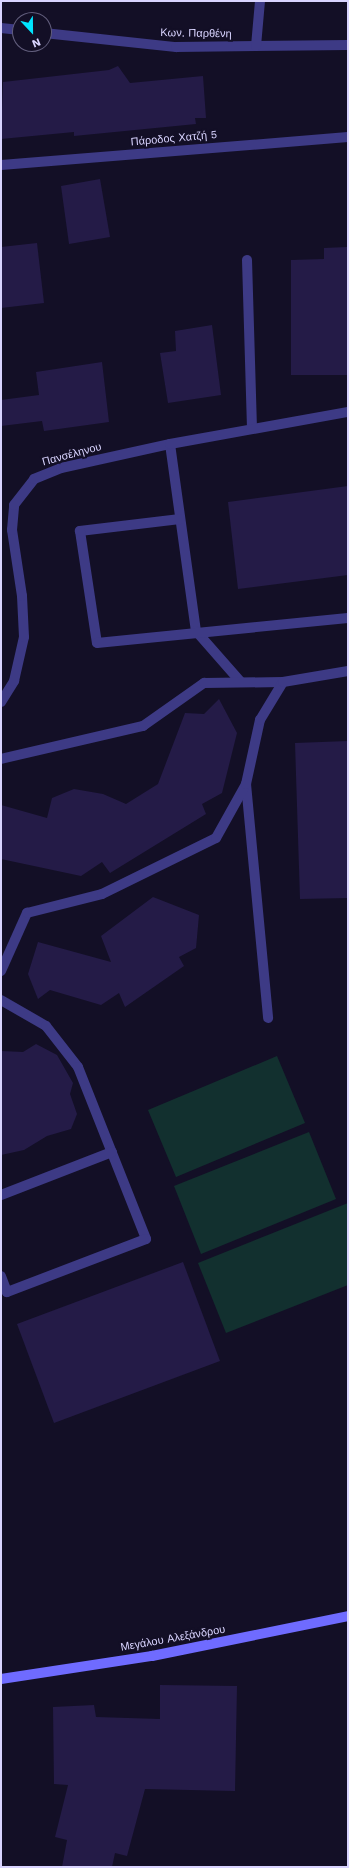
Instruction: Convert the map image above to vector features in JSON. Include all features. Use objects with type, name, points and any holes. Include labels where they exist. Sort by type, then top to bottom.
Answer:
[{"type":"main road","name":"Μεγάλου Αλεξάνδρου","points":[[1,1679],[152,1656],[348,1616]]},
{"type":"street","points":[[256,46],[260,1]]},
{"type":"street","points":[[1,28],[12,29]]},
{"type":"street","name":"Κων. Παρθένη","points":[[52,34],[176,47],[348,45]]},
{"type":"street","name":"Πάροδος Χατζή 5","points":[[1,165],[348,137]]},
{"type":"street","points":[[247,260],[252,429]]},
{"type":"street","name":"Πανσέληνου","points":[[1,702],[14,681],[24,637],[12,518],[19,495],[45,473],[170,444],[348,412]]},
{"type":"street","points":[[170,444],[196,631],[240,681]]},
{"type":"street","points":[[180,519],[80,531],[97,643],[196,631],[348,618]]},
{"type":"street","points":[[1,759],[143,726],[204,683],[240,681],[283,682],[348,671]]},
{"type":"street","points":[[1,972],[27,913],[102,894],[216,838],[246,784],[260,720],[283,682]]},
{"type":"street","points":[[246,784],[268,1018]]},
{"type":"street","points":[[1,1000],[46,1026],[78,1067],[146,1239],[7,1292],[1,1276]]},
{"type":"street","points":[[1,1195],[112,1152]]},
{"type":"green space","points":[[277,1056],[305,1123],[176,1177],[148,1110]]},
{"type":"green space","points":[[309,1132],[336,1199],[201,1254],[174,1186]]},
{"type":"green space","points":[[348,1203],[348,1285],[226,1333],[198,1263]]},
{"type":"building","points":[[118,66],[130,83],[203,76],[206,118],[195,118],[196,124],[74,136],[74,132],[1,139],[3,82],[109,70]]},
{"type":"building","points":[[100,179],[110,237],[69,244],[61,186]]},
{"type":"building","points":[[37,243],[44,303],[1,308],[1,247]]},
{"type":"building","points":[[347,247],[348,375],[291,375],[291,260],[324,259],[324,248]]},
{"type":"building","points":[[212,325],[221,395],[168,403],[160,353],[176,351],[175,331]]},
{"type":"building","points":[[102,362],[109,422],[44,431],[42,421],[1,426],[1,400],[39,395],[36,372]]},
{"type":"building","points":[[348,486],[348,575],[238,589],[228,502]]},
{"type":"building","points":[[219,699],[237,733],[222,793],[202,804],[206,814],[110,873],[102,862],[81,876],[1,859],[1,805],[47,818],[52,798],[74,789],[103,794],[126,804],[158,784],[185,713],[204,714]]},
{"type":"building","points":[[348,741],[348,898],[300,899],[295,743]]},
{"type":"building","points":[[153,897],[199,915],[196,948],[179,957],[184,966],[125,1007],[119,993],[101,1005],[50,990],[38,999],[28,974],[38,942],[111,962],[101,936]]},
{"type":"building","points":[[36,1044],[57,1055],[73,1083],[70,1094],[77,1114],[71,1129],[47,1136],[24,1150],[1,1155],[1,1051],[23,1052]]},
{"type":"building","points":[[183,1262],[220,1361],[54,1423],[17,1324]]},
{"type":"building","points":[[160,1685],[237,1686],[235,1791],[145,1789],[127,1856],[115,1853],[112,1867],[62,1867],[67,1840],[55,1837],[68,1785],[54,1784],[53,1707],[94,1705],[96,1717],[160,1719]]}]
